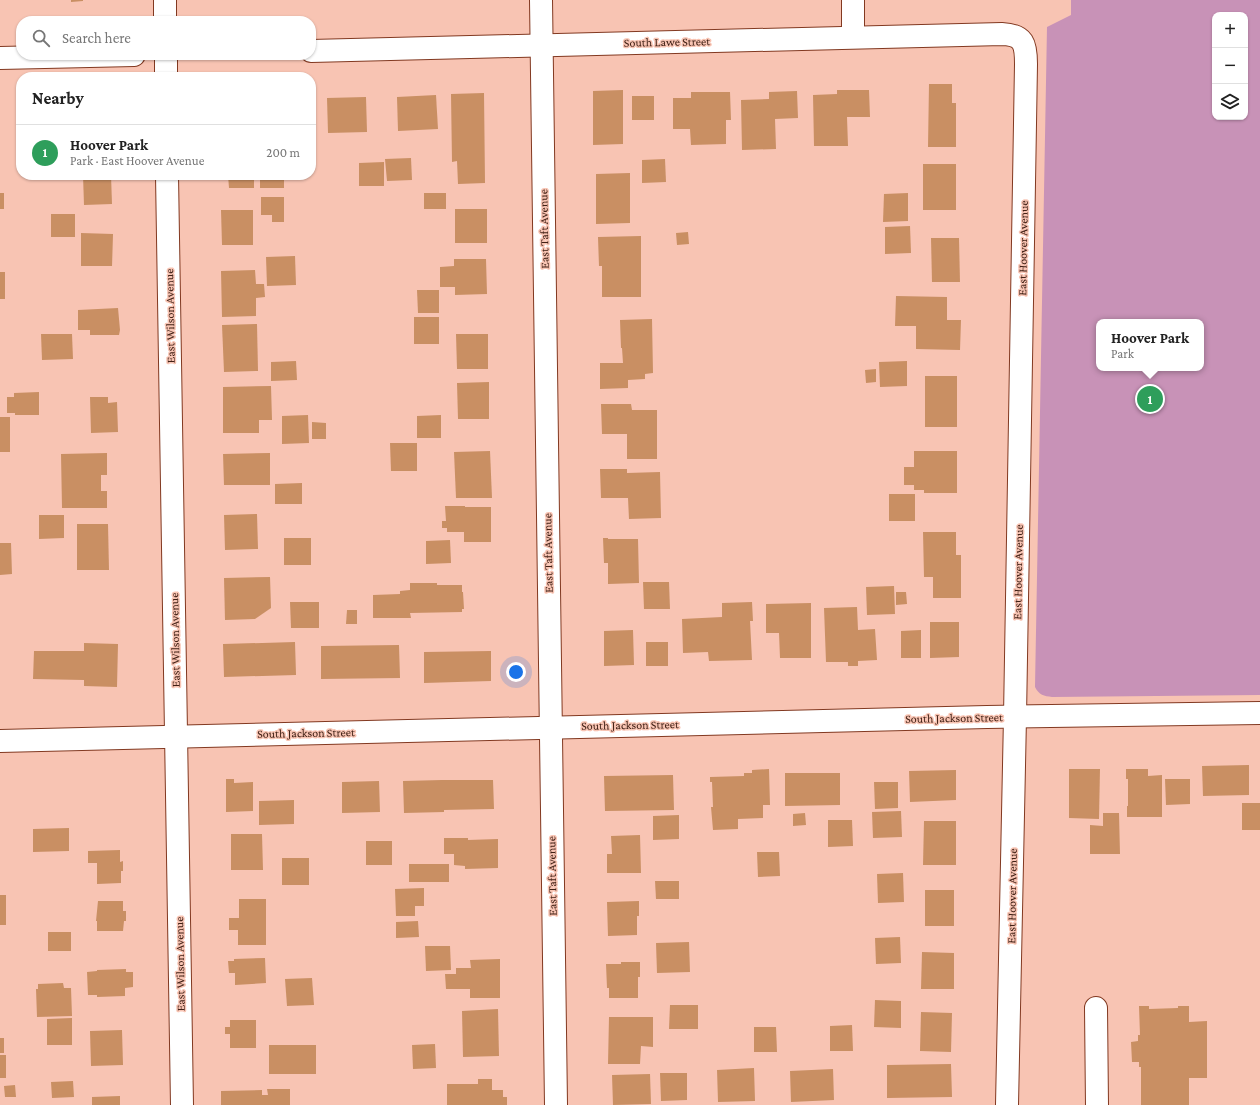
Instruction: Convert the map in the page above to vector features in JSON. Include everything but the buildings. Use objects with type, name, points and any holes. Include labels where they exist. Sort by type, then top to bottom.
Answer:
[{"type":"street","points":[[165,0],[165,16]]},
{"type":"street","name":"East Taft Avenue","points":[[541,0],[556,1105]]},
{"type":"street","points":[[853,0],[854,37]]},
{"type":"street","name":"South Lawe Street","points":[[316,50],[1002,34],[1014,35],[1022,40]]},
{"type":"street","name":"East Hoover Avenue","points":[[1007,1105],[1016,716],[1026,64],[1026,52],[1022,40]]},
{"type":"street","points":[[0,58],[16,58]]},
{"type":"street","points":[[166,60],[166,72]]},
{"type":"street","name":"East Wilson Avenue","points":[[167,180],[182,1105]]},
{"type":"street","name":"South Jackson Street","points":[[0,741],[1016,716],[1260,713]]},
{"type":"street","points":[[1096,1008],[1097,1105]]},
{"type":"shaded area","points":[[1071,0],[1260,0],[1260,695],[1052,697],[1042,695],[1035,687],[1047,27],[1071,15]]},
{"type":"place","name":"Hoover Park","points":[[1150,399]]}]
